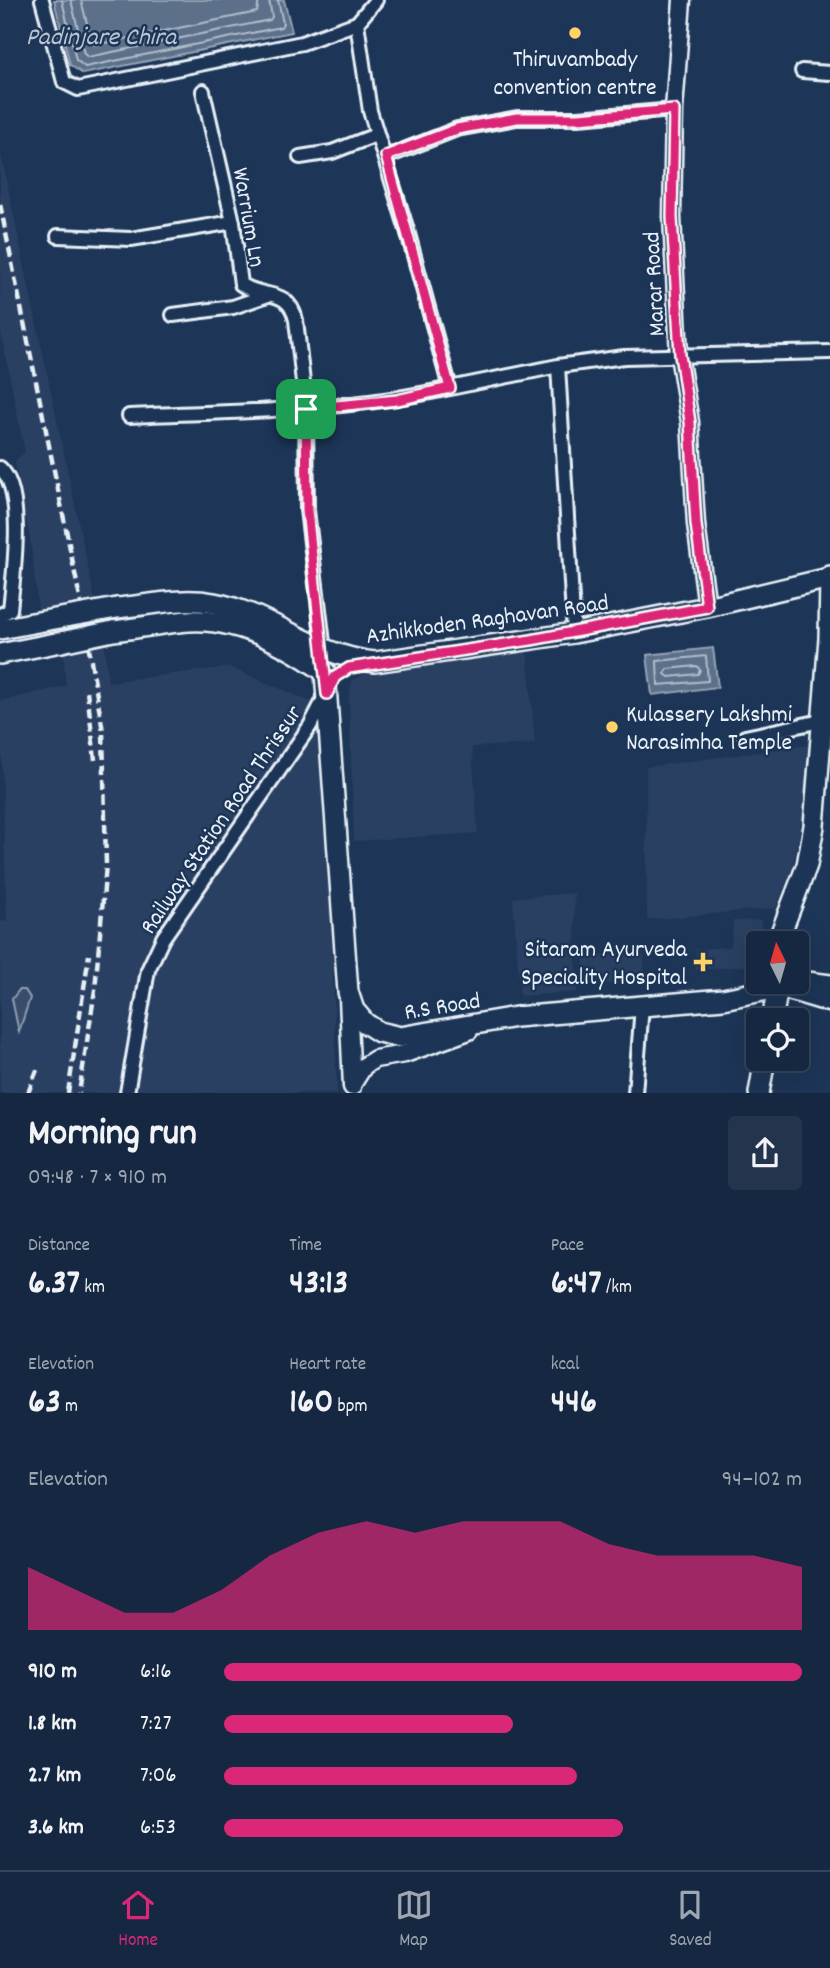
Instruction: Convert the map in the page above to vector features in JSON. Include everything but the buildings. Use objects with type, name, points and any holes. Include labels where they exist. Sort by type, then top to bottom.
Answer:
[{"type":"main road","name":"Azhikkoden Raghavan Road","points":[[0,629],[117,608],[182,601],[214,603],[239,611],[347,660],[375,662],[574,633],[707,607],[830,577]]},
{"type":"main road","points":[[781,931],[811,852],[827,720],[830,577]]},
{"type":"main road","points":[[0,654],[113,631],[191,621],[245,628],[302,656],[325,672]]},
{"type":"main road","name":"R.S Road","points":[[324,651],[348,992],[354,1010],[365,1023],[393,1037],[415,1036],[492,1021],[723,999],[746,993]]},
{"type":"main road","points":[[327,694],[335,677],[342,672],[375,662]]},
{"type":"main road","name":"R.S Road","points":[[809,982],[830,985]]},
{"type":"main road","points":[[807,994],[830,1002]]},
{"type":"main road","points":[[759,1093],[763,1071]]},
{"type":"street","points":[[42,0],[64,82],[78,89],[302,43],[357,23],[376,0]]},
{"type":"street","name":"Marar Road","points":[[682,0],[674,110],[672,217],[680,355],[690,422],[696,524],[707,607]]},
{"type":"street","points":[[357,23],[376,135],[386,156],[450,388]]},
{"type":"street","points":[[802,71],[830,73]]},
{"type":"street","name":"Warrium Ln","points":[[203,91],[233,222],[241,284],[249,290],[271,294],[287,301],[294,308],[306,409],[307,510],[324,651]]},
{"type":"street","points":[[386,156],[457,129],[517,118],[578,118],[674,110]]},
{"type":"street","points":[[300,158],[332,152],[376,135]]},
{"type":"street","points":[[58,236],[131,239],[233,222]]},
{"type":"street","points":[[173,315],[233,307],[271,294]]},
{"type":"street","points":[[129,416],[306,409],[397,400],[558,366],[624,357],[830,352]]},
{"type":"street","points":[[558,366],[574,633]]},
{"type":"street","points":[[0,468],[11,485],[16,547],[10,610],[0,615]]},
{"type":"street","name":"Railway Station Road Thrissur","points":[[127,1093],[148,970],[163,938],[310,726],[327,694]]},
{"type":"street","points":[[745,737],[827,720]]},
{"type":"street","points":[[348,992],[351,1089]]},
{"type":"street","points":[[635,1093],[642,1006]]},
{"type":"street","points":[[351,1089],[364,1066],[375,1059],[430,1046],[492,1021]]},
{"type":"shaded area","points":[[0,150],[105,648],[108,682],[229,667],[314,703],[320,740],[331,912],[337,1093],[0,1093],[0,922],[7,921],[0,701],[66,686],[62,635],[41,637],[31,544],[15,461],[25,452],[0,328]]},
{"type":"shaded area","points":[[527,649],[535,744],[472,747],[478,833],[354,841],[349,697],[352,681],[364,674]]},
{"type":"shaded area","points":[[811,745],[808,792],[792,868],[776,908],[647,920],[646,767]]},
{"type":"shaded area","points":[[574,893],[577,992],[520,996],[513,898]]},
{"type":"shaded area","points":[[761,920],[760,931],[746,931],[746,966],[696,970],[696,949],[731,947],[733,921]]},
{"type":"shaded area","points":[[644,952],[644,982],[586,985],[583,957]]},
{"type":"shaded area","points":[[19,990],[25,990],[30,998],[19,1032],[12,999]]},
{"type":"water","name":"Padinjare Chira","points":[[54,0],[284,0],[292,32],[83,74],[70,65]]},
{"type":"water","points":[[713,648],[718,687],[652,695],[647,655]]},
{"type":"railway","points":[[0,204],[82,608],[103,731],[106,865],[95,990],[79,1093]]},
{"type":"railway","points":[[87,691],[95,760]]},
{"type":"railway","points":[[68,1093],[89,955]]},
{"type":"railway","points":[[28,1093],[37,1070]]},
{"type":"place","name":"Thiruvambady convention centre","points":[[575,33]]},
{"type":"place","name":"Kulassery Lakshmi Narasimha Temple","points":[[612,727]]},
{"type":"place","name":"Sitaram Ayurveda Speciality Hospital","points":[[703,962]]},
{"type":"route","points":[[674,110],[672,217],[680,355],[690,422],[696,524],[707,607],[531,640],[375,662],[349,668],[335,677],[327,694],[307,510],[306,409],[397,400],[450,388],[386,156],[457,129],[517,118],[638,115],[674,110]]}]
